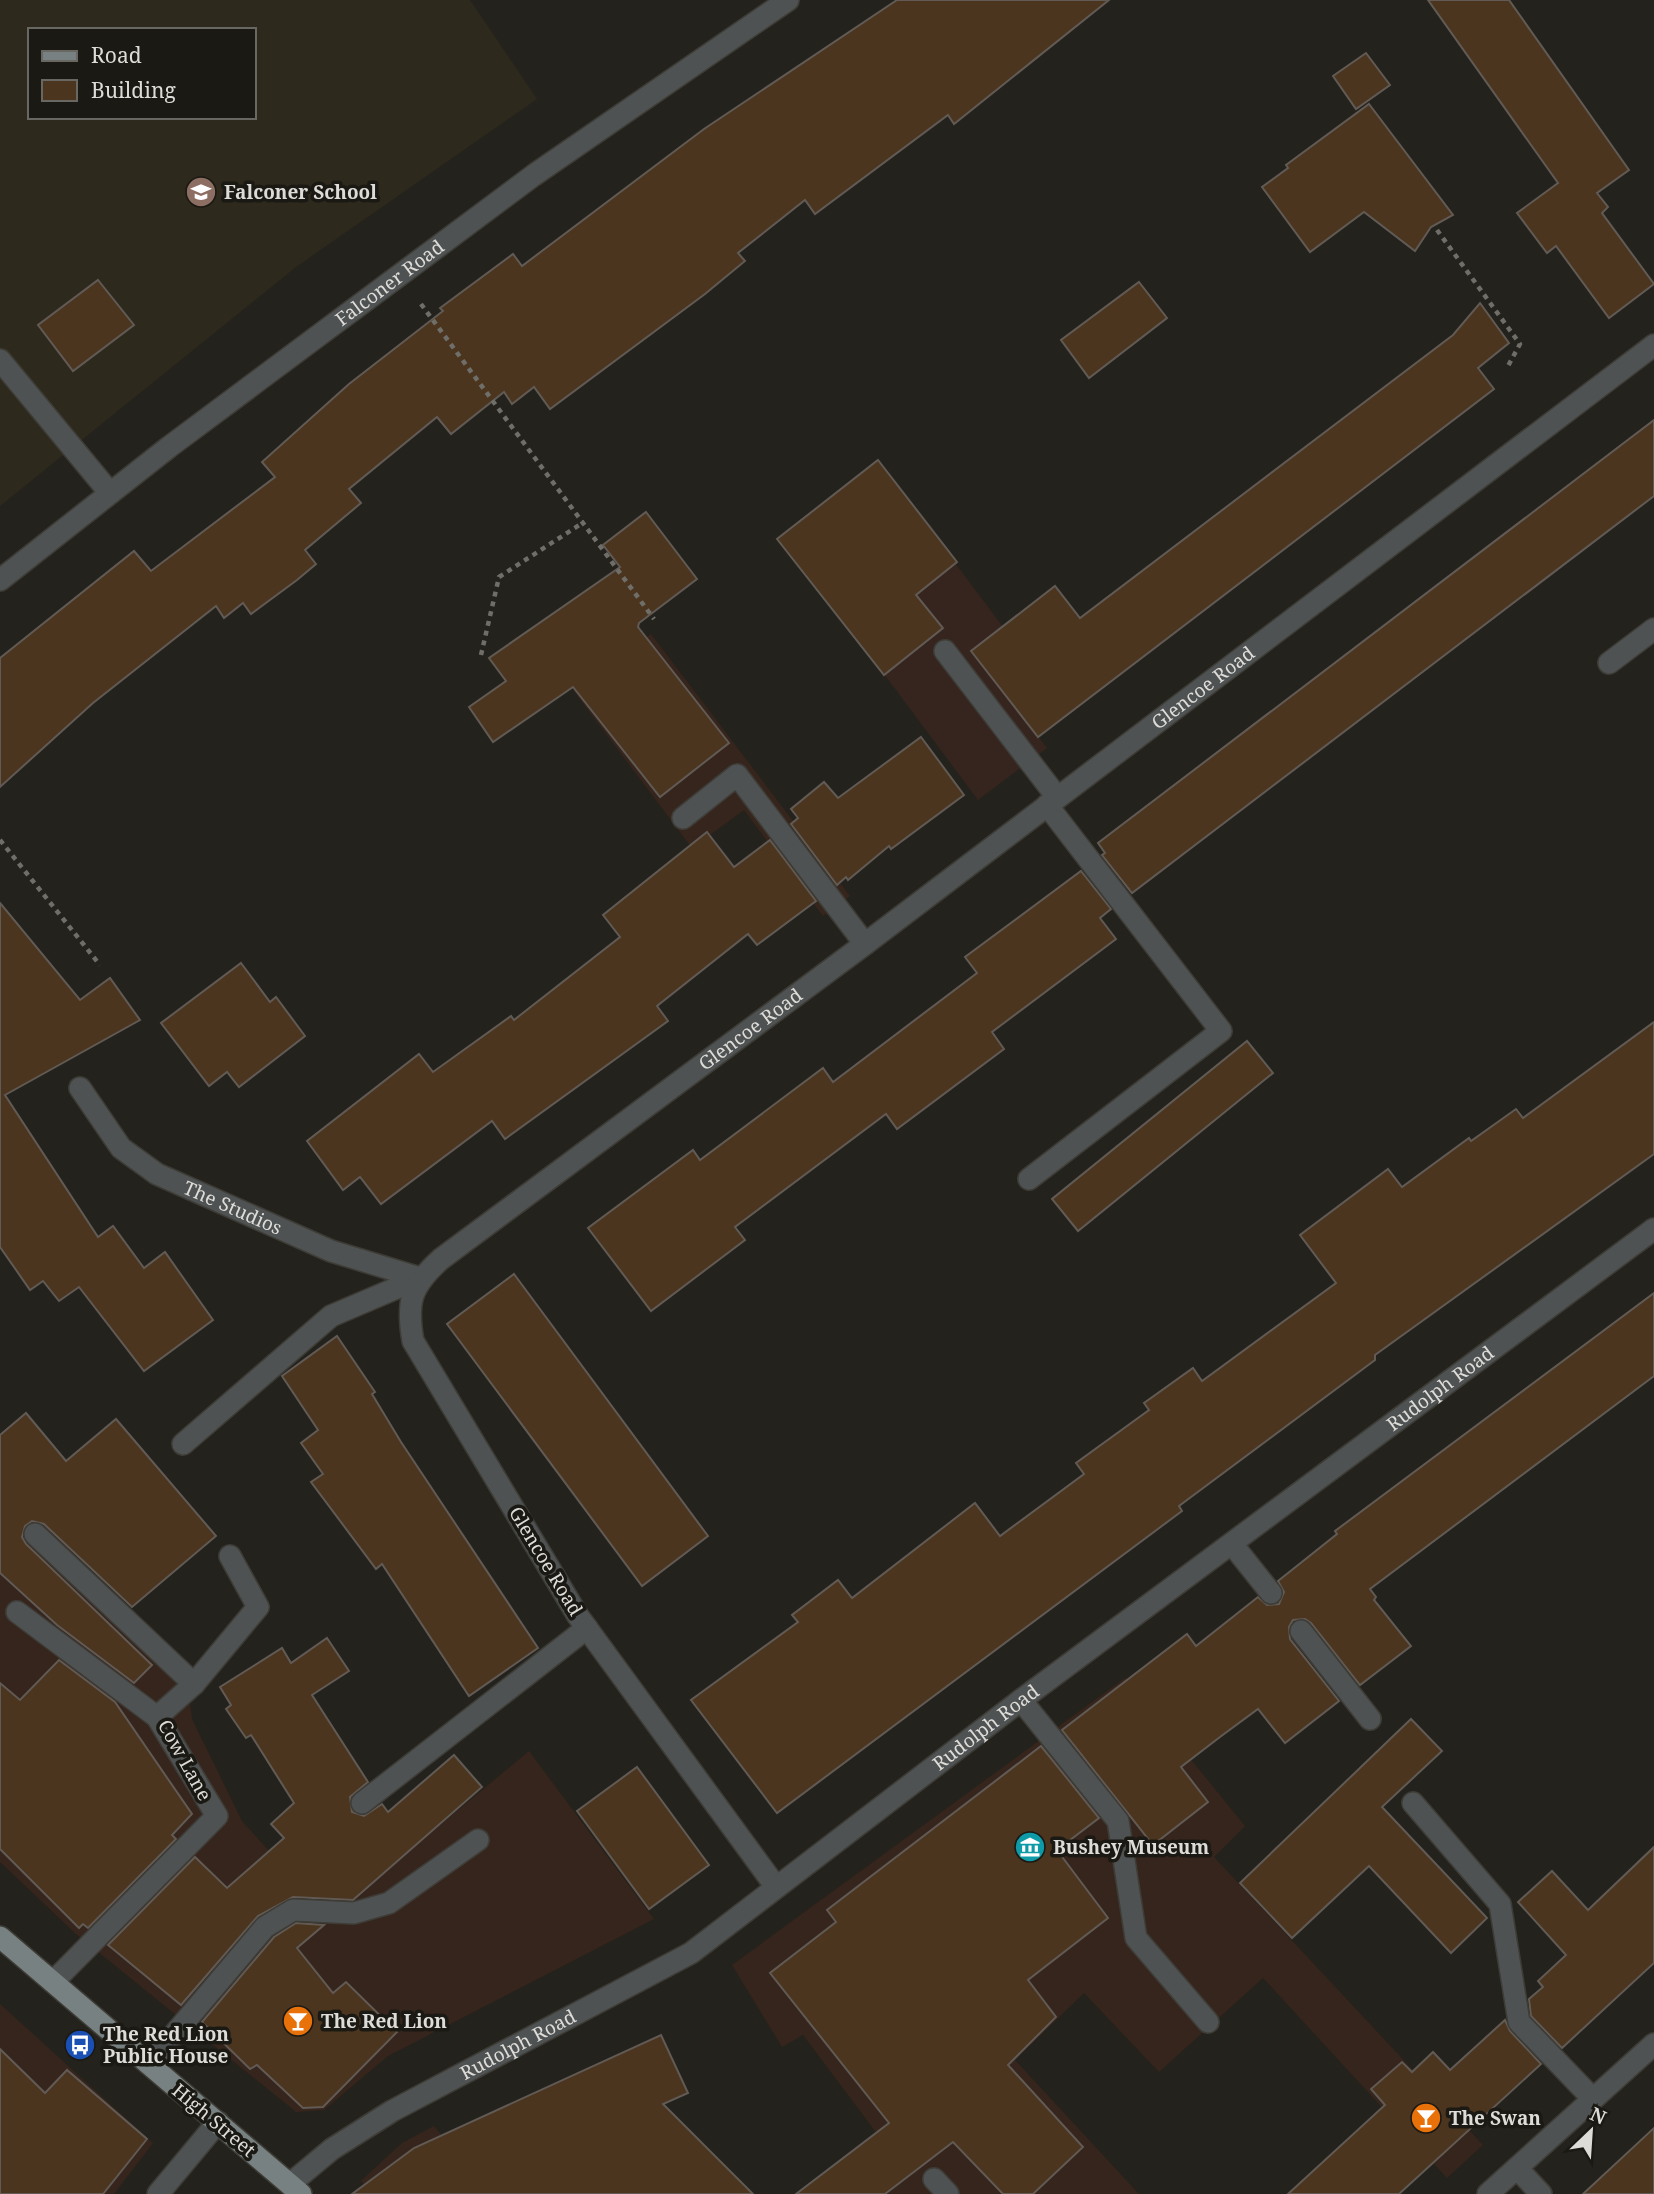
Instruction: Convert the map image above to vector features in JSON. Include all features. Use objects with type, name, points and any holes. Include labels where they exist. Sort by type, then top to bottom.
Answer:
[{"type":"main road","name":"High Street","points":[[0,1937],[295,2189]]},
{"type":"street","name":"Falconer Road","points":[[0,580],[110,493],[534,175],[788,0]]},
{"type":"street","name":"Glencoe Road","points":[[776,1887],[587,1628],[413,1341],[409,1321],[411,1302],[419,1278],[865,944],[1654,345]]},
{"type":"street","points":[[0,360],[110,493]]},
{"type":"street","points":[[1609,663],[1654,629]]},
{"type":"street","points":[[945,651],[1221,1031],[1029,1179]]},
{"type":"street","points":[[683,818],[737,775],[865,944]]},
{"type":"street","name":"The Studios","points":[[80,1088],[121,1148],[157,1174],[331,1251],[419,1278]]},
{"type":"street","name":"Rudolph Road","points":[[295,2189],[332,2149],[392,2111],[691,1953],[1020,1700],[1654,1229]]},
{"type":"street","points":[[183,1444],[331,1316],[419,1278]]},
{"type":"street","points":[[35,1534],[194,1684]]},
{"type":"street","points":[[1232,1544],[1271,1593]]},
{"type":"street","name":"Cow Lane","points":[[53,1982],[217,1816],[157,1717],[194,1684],[258,1607],[230,1556]]},
{"type":"street","points":[[17,1612],[157,1717]]},
{"type":"street","points":[[362,1803],[587,1628]]},
{"type":"street","points":[[1301,1631],[1370,1719]]},
{"type":"street","points":[[1020,1700],[1118,1821],[1136,1938],[1208,2022]]},
{"type":"street","points":[[1413,1803],[1500,1905],[1519,2022],[1593,2099]]},
{"type":"street","points":[[149,2064],[265,1927],[293,1910],[354,1913],[389,1903],[478,1840]]},
{"type":"street","points":[[1488,2194],[1654,2044]]},
{"type":"street","points":[[158,2194],[218,2122]]},
{"type":"street","points":[[1517,2168],[1541,2194]]},
{"type":"path","points":[[1437,230],[1520,344],[1508,366]]},
{"type":"path","points":[[400,275],[654,619]]},
{"type":"path","points":[[481,655],[499,577],[584,522]]},
{"type":"path","points":[[0,840],[100,965]]},
{"type":"shaded area","name":"Falconer School","points":[[0,0],[470,0],[537,99],[296,267],[0,506]]},
{"type":"shaded area","points":[[878,460],[1003,627],[972,652],[1047,748],[978,800],[884,674]]},
{"type":"shaded area","points":[[651,634],[850,896],[823,916],[744,810],[692,848],[573,690]]},
{"type":"shaded area","points":[[0,1481],[185,1663],[192,1719],[242,1821],[308,1894],[329,1877],[350,1900],[529,1751],[654,1919],[388,2056],[324,2110],[296,2112],[76,1934],[0,1862]]},
{"type":"shaded area","points":[[1125,1678],[1245,1826],[1214,1857],[1483,2145],[1447,2178],[1263,1978],[1159,2072],[1084,1993],[1015,2060],[1139,2194],[887,2194],[908,2175],[803,2035],[782,2047],[732,1965]]},
{"type":"shaded area","points":[[0,2004],[153,2143],[114,2194],[0,2194]]},
{"type":"shaded area","points":[[434,2126],[491,2194],[374,2194],[361,2181],[402,2143]]},
{"type":"building","points":[[897,0],[1109,0],[954,124],[948,115],[815,214],[805,200],[738,253],[745,261],[705,294],[550,409],[534,387],[512,404],[504,392],[451,434],[437,417],[349,489],[361,503],[305,550],[316,564],[251,614],[243,603],[224,618],[216,606],[93,703],[0,787],[0,658],[134,551],[151,571],[275,477],[262,462],[349,384],[443,311],[440,308],[513,254],[522,266],[704,129]]},
{"type":"building","points":[[1428,0],[1509,0],[1629,170],[1597,193],[1608,207],[1602,213],[1654,284],[1609,318],[1556,246],[1547,253],[1517,213],[1558,183]]},
{"type":"building","points":[[1366,53],[1390,85],[1356,109],[1333,76]]},
{"type":"building","points":[[1369,104],[1453,215],[1431,227],[1415,251],[1364,212],[1310,252],[1262,187],[1288,168],[1286,165]]},
{"type":"building","points":[[98,280],[134,325],[73,371],[38,325]]},
{"type":"building","points":[[1139,282],[1167,318],[1089,378],[1061,340]]},
{"type":"building","points":[[1480,303],[1509,343],[1478,368],[1494,389],[1038,737],[971,651],[1055,586],[1080,618],[1453,335]]},
{"type":"building","points":[[1654,420],[1654,496],[1132,893],[1102,855],[1105,853],[1098,843]]},
{"type":"building","points":[[878,460],[957,562],[916,595],[943,628],[884,675],[777,539]]},
{"type":"building","points":[[646,512],[697,579],[639,623],[638,627],[729,743],[660,797],[573,687],[493,742],[469,707],[506,681],[489,658],[620,567],[603,545]]},
{"type":"building","points":[[921,737],[964,795],[891,849],[889,846],[848,880],[846,877],[837,885],[791,824],[798,818],[791,809],[824,782],[838,798]]},
{"type":"building","points":[[707,832],[734,867],[770,840],[816,901],[757,945],[748,934],[657,1006],[668,1021],[505,1139],[492,1121],[381,1204],[360,1177],[343,1190],[307,1141],[419,1054],[433,1072],[511,1016],[514,1020],[620,937],[603,915]]},
{"type":"building","points":[[1081,871],[1111,909],[1100,918],[1116,939],[992,1032],[1004,1049],[897,1129],[886,1114],[735,1227],[745,1240],[651,1311],[588,1228],[693,1150],[700,1160],[823,1068],[833,1082],[977,973],[965,957]]},
{"type":"building","points":[[0,903],[80,1000],[110,978],[140,1020],[5,1095],[98,1237],[113,1226],[144,1268],[165,1252],[213,1320],[144,1371],[79,1287],[59,1301],[43,1281],[30,1290],[0,1247]]},
{"type":"building","points":[[241,963],[270,1002],[276,997],[305,1036],[239,1087],[227,1072],[209,1086],[161,1023]]},
{"type":"building","points":[[1654,1022],[1654,1154],[1375,1355],[1375,1360],[1179,1506],[1182,1511],[777,1813],[691,1700],[798,1622],[792,1615],[838,1580],[852,1598],[975,1503],[1000,1536],[1084,1474],[1076,1463],[1149,1410],[1144,1403],[1193,1368],[1202,1381],[1336,1283],[1300,1235],[1388,1169],[1402,1187],[1469,1138],[1471,1141],[1516,1109],[1523,1118]]},
{"type":"building","points":[[1247,1041],[1273,1073],[1078,1231],[1052,1199]]},
{"type":"building","points":[[514,1274],[708,1536],[642,1586],[447,1324]]},
{"type":"building","points":[[1654,1293],[1654,1376],[1370,1589],[1376,1597],[1374,1600],[1411,1646],[1360,1685],[1311,1623],[1305,1619],[1293,1620],[1289,1627],[1290,1639],[1339,1701],[1285,1743],[1258,1709],[1181,1767],[1208,1802],[1153,1845],[1062,1730],[1187,1634],[1196,1646],[1258,1597],[1267,1605],[1279,1604],[1284,1592],[1278,1581],[1337,1534],[1335,1531]]},
{"type":"building","points":[[337,1336],[375,1392],[372,1394],[401,1442],[538,1648],[469,1696],[382,1564],[376,1569],[311,1482],[323,1474],[301,1443],[318,1430],[282,1376]]},
{"type":"building","points":[[26,1413],[66,1461],[116,1419],[216,1536],[132,1607],[44,1524],[32,1521],[25,1526],[22,1537],[26,1544],[152,1665],[134,1683],[57,1625],[0,1573],[0,1435]]},
{"type":"building","points":[[327,1638],[349,1671],[312,1695],[368,1782],[350,1797],[352,1812],[364,1816],[382,1804],[388,1812],[454,1755],[482,1787],[353,1900],[293,1897],[258,1916],[181,2005],[108,1945],[195,1857],[227,1888],[284,1838],[271,1824],[294,1803],[251,1735],[246,1738],[226,1709],[231,1705],[220,1687],[282,1648],[291,1663]]},
{"type":"building","points":[[59,1660],[115,1702],[192,1814],[172,1835],[176,1839],[88,1928],[83,1924],[79,1928],[0,1849],[0,1683],[20,1700]]},
{"type":"building","points":[[1411,1719],[1442,1751],[1382,1807],[1487,1918],[1451,1953],[1369,1866],[1292,1938],[1240,1883]]},
{"type":"building","points":[[1041,1746],[1099,1818],[1057,1850],[1108,1918],[1028,1980],[1056,2017],[1008,2065],[1083,2147],[1033,2194],[1003,2194],[953,2142],[885,2194],[796,2194],[889,2123],[770,1973],[836,1922],[827,1910]]},
{"type":"building","points":[[637,1767],[709,1865],[649,1909],[577,1811]]},
{"type":"building","points":[[1654,1847],[1654,1963],[1562,2048],[1531,2016],[1529,1999],[1543,1987],[1538,1981],[1566,1955],[1518,1902],[1552,1871],[1588,1910]]},
{"type":"building","name":"The Red Lion","points":[[296,1923],[324,1925],[297,1948],[333,1993],[346,1982],[397,2032],[323,2107],[303,2108],[257,2065],[250,2069],[202,2022],[274,1937]]},
{"type":"building","points":[[1505,2020],[1510,2031],[1541,2064],[1399,2194],[1288,2194],[1385,2105],[1371,2089],[1402,2062],[1412,2072],[1433,2052],[1450,2070]]},
{"type":"building","points":[[661,2035],[688,2093],[663,2104],[753,2194],[352,2194],[414,2148]]},
{"type":"building","points":[[0,2049],[45,2093],[67,2070],[147,2139],[103,2194],[0,2194]]},
{"type":"building","points":[[1654,2128],[1654,2194],[1583,2194]]},
{"type":"place","name":"Falconer School","points":[[201,192]]},
{"type":"place","name":"Bushey Museum","points":[[1030,1847]]},
{"type":"place","name":"The Red Lion","points":[[298,2021]]},
{"type":"place","name":"The Red Lion Public House","points":[[80,2045]]},
{"type":"place","name":"The Swan","points":[[1426,2118]]}]
